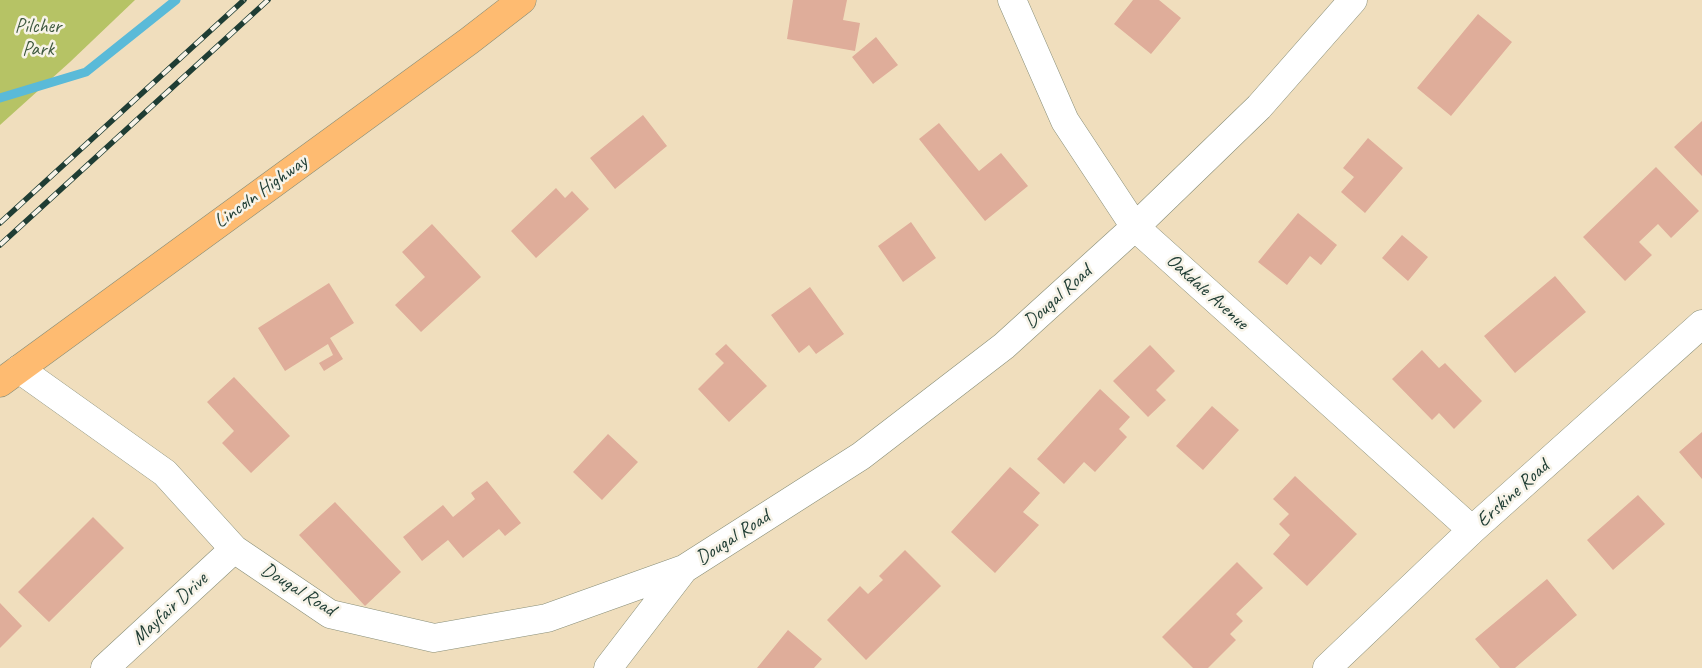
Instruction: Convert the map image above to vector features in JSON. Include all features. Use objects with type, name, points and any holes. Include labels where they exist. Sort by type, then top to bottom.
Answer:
[{"type":"main road","name":"Lincoln Highway","points":[[10,376],[461,47],[522,0]]},
{"type":"street","name":"Oakdale Avenue","points":[[1012,0],[1065,121],[1135,227],[1472,530]]},
{"type":"street","name":"Dougal Road","points":[[10,376],[165,473],[234,549],[330,614],[434,638],[547,618],[684,569],[860,456],[1004,346],[1135,227],[1259,107],[1353,0]]},
{"type":"street","name":"Erskine Road","points":[[1327,668],[1472,530],[1702,324]]},
{"type":"street","name":"Mayfair Drive","points":[[105,668],[234,549]]},
{"type":"street","points":[[608,668],[684,569]]},
{"type":"green space","name":"Pilcher Park","points":[[0,0],[135,0],[0,125]]},
{"type":"building","points":[[793,0],[847,0],[843,20],[860,23],[855,51],[787,39]]},
{"type":"building","points":[[1133,0],[1159,0],[1181,18],[1151,54],[1114,24]]},
{"type":"building","points":[[1478,14],[1512,42],[1451,116],[1417,88]]},
{"type":"building","points":[[876,37],[898,65],[873,84],[852,57]]},
{"type":"building","points":[[643,115],[667,146],[615,189],[590,158]]},
{"type":"building","points":[[1702,121],[1702,176],[1674,147]]},
{"type":"building","points":[[939,123],[979,171],[1001,153],[1028,186],[985,221],[919,139]]},
{"type":"building","points":[[1368,138],[1403,168],[1365,213],[1341,192],[1354,177],[1343,168]]},
{"type":"building","points":[[1656,167],[1699,211],[1671,238],[1658,224],[1639,242],[1652,255],[1625,281],[1583,237]]},
{"type":"building","points":[[556,188],[565,198],[572,191],[589,209],[536,258],[511,231]]},
{"type":"building","points":[[1298,213],[1337,245],[1321,265],[1310,256],[1287,285],[1258,262]]},
{"type":"building","points":[[911,222],[936,258],[903,282],[878,246]]},
{"type":"building","points":[[432,224],[481,277],[421,332],[395,305],[425,277],[402,252]]},
{"type":"building","points":[[1402,235],[1428,257],[1408,281],[1382,258]]},
{"type":"building","points":[[1555,276],[1586,312],[1515,373],[1484,336]]},
{"type":"building","points":[[329,283],[354,323],[330,338],[343,359],[324,371],[319,363],[333,355],[328,344],[285,371],[258,328]]},
{"type":"building","points":[[810,287],[844,334],[816,354],[809,345],[799,353],[771,315]]},
{"type":"building","points":[[726,344],[767,386],[729,422],[698,389],[724,363],[715,354]]},
{"type":"building","points":[[1150,345],[1175,371],[1156,390],[1166,400],[1148,417],[1113,381]]},
{"type":"building","points":[[1422,350],[1439,368],[1445,363],[1482,401],[1454,429],[1439,413],[1432,420],[1392,379]]},
{"type":"building","points":[[234,377],[290,436],[251,473],[222,443],[234,431],[207,402]]},
{"type":"building","points":[[1100,389],[1130,417],[1119,429],[1127,437],[1095,472],[1084,462],[1064,484],[1037,459]]},
{"type":"building","points":[[1212,406],[1239,430],[1203,470],[1176,446]]},
{"type":"building","points":[[1702,432],[1702,479],[1679,452]]},
{"type":"building","points":[[608,434],[638,462],[602,500],[573,472]]},
{"type":"building","points":[[1010,467],[1040,493],[1023,512],[1039,525],[995,573],[951,532]]},
{"type":"building","points":[[1295,476],[1357,534],[1307,586],[1273,554],[1290,535],[1279,524],[1289,514],[1273,499]]},
{"type":"building","points":[[487,481],[521,523],[505,536],[499,529],[463,558],[448,540],[422,561],[403,537],[443,505],[453,517],[475,499],[471,493]]},
{"type":"building","points":[[1638,495],[1665,524],[1613,570],[1587,540]]},
{"type":"building","points":[[335,502],[401,572],[365,606],[299,535]]},
{"type":"building","points":[[93,517],[124,548],[49,622],[18,592]]},
{"type":"building","points":[[905,550],[941,586],[866,660],[827,620],[860,586],[868,594],[883,580],[879,576]]},
{"type":"building","points":[[1237,562],[1263,588],[1236,614],[1243,621],[1230,634],[1236,640],[1208,668],[1193,668],[1162,637]]},
{"type":"building","points":[[1547,579],[1577,615],[1515,668],[1500,668],[1475,639]]},
{"type":"building","points":[[0,603],[22,626],[0,648]]},
{"type":"building","points":[[788,630],[822,659],[814,668],[757,668]]},
{"type":"waterway","points":[[0,98],[86,72],[176,0]]},
{"type":"railway","points":[[0,223],[244,0]]},
{"type":"railway","points":[[0,245],[268,0]]}]
